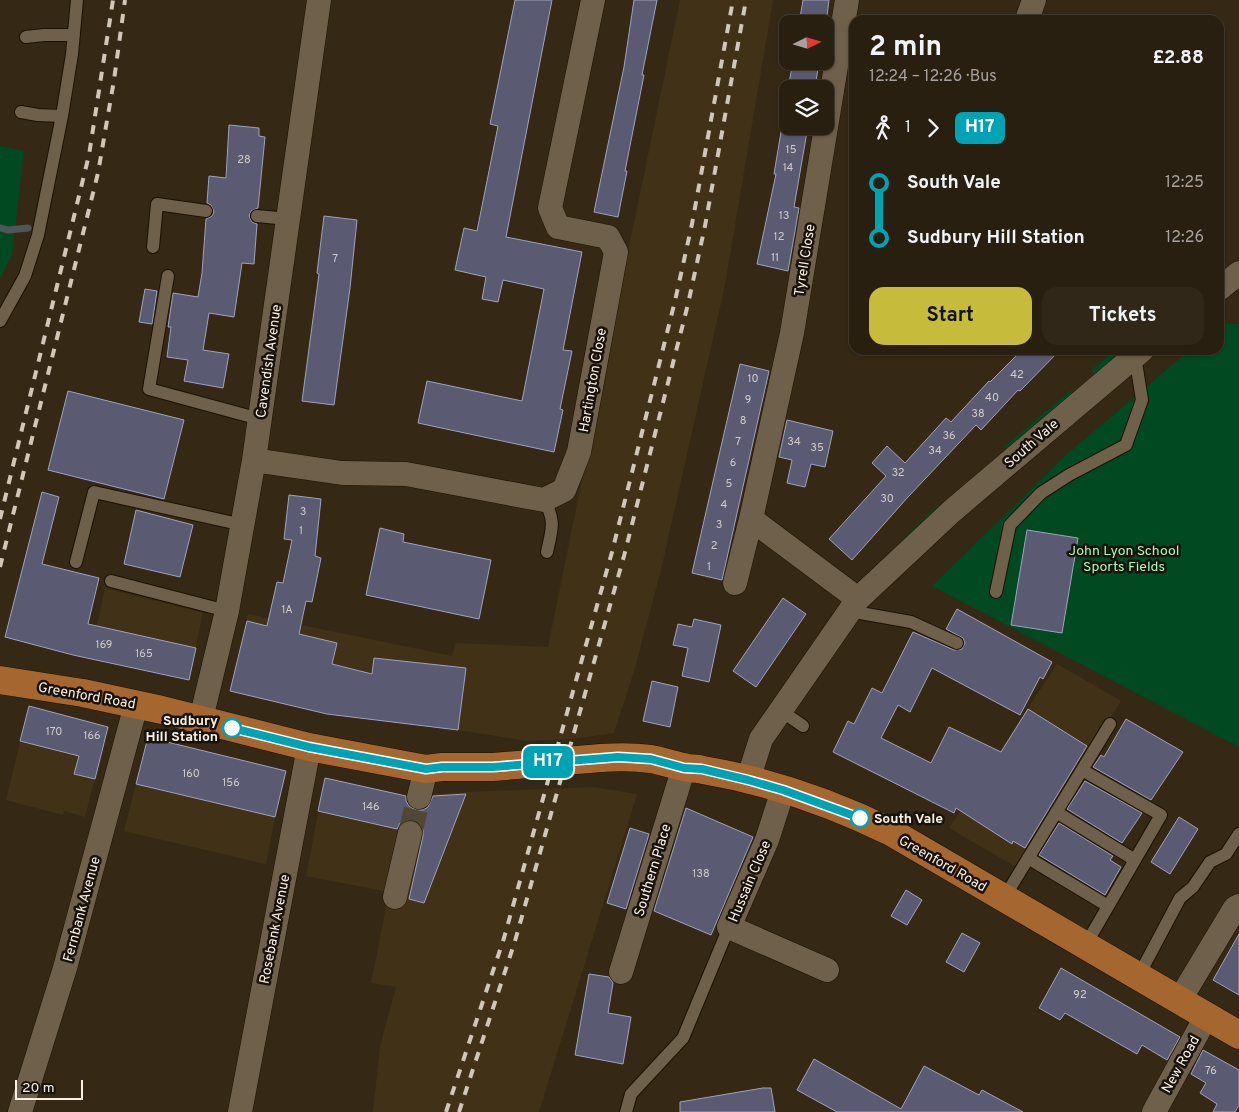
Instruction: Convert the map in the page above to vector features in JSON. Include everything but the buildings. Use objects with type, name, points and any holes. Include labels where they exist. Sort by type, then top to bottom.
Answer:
[{"type":"main road","name":"Greenford Road","points":[[0,680],[66,689],[201,719],[309,747],[426,769],[442,767],[493,767],[618,757],[651,759],[684,768],[702,769],[783,790],[847,812],[882,828],[1239,1035]]},
{"type":"street","name":"Cavendish Avenue","points":[[201,719],[227,611],[254,460],[319,0]]},
{"type":"street","name":"Hartington Close","points":[[544,500],[564,490],[579,452],[616,252],[608,236],[558,227],[550,208],[593,0]]},
{"type":"street","name":"Tyrell Close","points":[[735,583],[792,333],[847,0]]},
{"type":"street","points":[[1029,15],[1034,0]]},
{"type":"street","points":[[1224,286],[1239,273]]},
{"type":"street","name":"South Vale","points":[[748,780],[760,739],[853,605],[952,511],[1137,355]]},
{"type":"street","points":[[254,460],[342,473],[406,474],[544,500]]},
{"type":"street","points":[[751,519],[853,605]]},
{"type":"street","name":"Fernbank Avenue","points":[[20,1112],[65,968],[136,704]]},
{"type":"street","name":"Rosebank Avenue","points":[[240,1112],[309,747]]},
{"type":"street","name":"Southern Place","points":[[621,972],[684,768]]},
{"type":"street","points":[[419,797],[426,769]]},
{"type":"street","name":"Hussain Close","points":[[783,790],[767,840],[730,927],[827,970]]},
{"type":"street","points":[[395,897],[410,833]]},
{"type":"street","points":[[1179,1001],[1235,908],[1239,906]]},
{"type":"street","name":"New Road","points":[[1154,1112],[1206,1017]]},
{"type":"lane","points":[[0,321],[25,276],[38,235],[62,116],[74,35],[77,0]]},
{"type":"lane","points":[[26,37],[74,35]]},
{"type":"lane","points":[[21,112],[62,116]]},
{"type":"lane","points":[[153,246],[157,204],[206,211]]},
{"type":"lane","points":[[257,216],[288,219]]},
{"type":"lane","points":[[168,276],[149,389],[260,419]]},
{"type":"lane","points":[[996,592],[1010,525],[1041,493],[1069,475],[1126,445],[1142,400],[1139,355]]},
{"type":"lane","points":[[76,562],[94,492],[243,525]]},
{"type":"lane","points":[[544,500],[551,513],[553,526],[547,552]]},
{"type":"lane","points":[[111,582],[227,611]]},
{"type":"lane","points":[[853,605],[911,622],[956,643]]},
{"type":"lane","points":[[780,710],[803,726]]},
{"type":"lane","points":[[1004,898],[1110,724]]},
{"type":"lane","points":[[1082,770],[1161,815],[1085,946]]},
{"type":"lane","points":[[1056,812],[1135,860]]},
{"type":"lane","points":[[1138,977],[1180,898],[1192,887],[1210,862],[1226,854],[1239,834]]},
{"type":"lane","points":[[1028,858],[1108,906]]},
{"type":"lane","points":[[626,1112],[631,1094],[683,1038],[730,927]]},
{"type":"shaded area","points":[[680,0],[773,0],[725,285],[661,570],[635,668],[614,733],[572,739],[527,741],[458,730],[329,714],[230,691],[248,614],[452,656],[456,643],[548,647]]},
{"type":"shaded area","points":[[105,588],[203,613],[189,680],[90,658]]},
{"type":"shaded area","points":[[1057,664],[1121,701],[1016,867],[949,828]]},
{"type":"shaded area","points":[[29,706],[108,727],[85,817],[64,811],[63,815],[6,800]]},
{"type":"shaded area","points":[[147,741],[275,817],[266,864],[124,831]]},
{"type":"shaded area","points":[[325,777],[407,796],[594,787],[637,794],[539,1112],[373,1112],[380,1046],[396,987],[371,983],[389,892],[306,876]]},
{"type":"green space","points":[[0,146],[24,151],[12,255],[0,279]]},
{"type":"green space","name":"John Lyon School Sports Fields","points":[[1224,324],[1239,324],[1239,747],[932,586],[1067,454],[1184,355],[1224,355]]},
{"type":"green space","points":[[1110,355],[1123,355],[1099,376],[1091,370]]},
{"type":"green space","points":[[1071,390],[1074,395],[1010,451],[1004,447]]},
{"type":"green space","points":[[938,505],[941,509],[885,560],[881,561]]},
{"type":"waterway","points":[[0,228],[8,230],[28,228]]},
{"type":"tunnel","points":[[410,833],[419,797]]},
{"type":"railway","points":[[0,519],[89,155],[113,0]]},
{"type":"railway","points":[[0,567],[98,173],[125,0]]},
{"type":"railway","points":[[446,1112],[504,938],[612,552],[675,301],[692,224],[733,0]]},
{"type":"railway","points":[[459,1112],[515,941],[624,556],[688,304],[705,226],[746,0]]},
{"type":"bus line","name":"H17","points":[[232,728],[309,747],[426,769],[442,767],[493,767],[618,757],[651,759],[684,768],[702,769],[748,780],[783,790],[860,818]]},
{"type":"place","name":"Sudbury Hill Station","points":[[232,728]]},
{"type":"place","name":"South Vale","points":[[860,818]]}]
